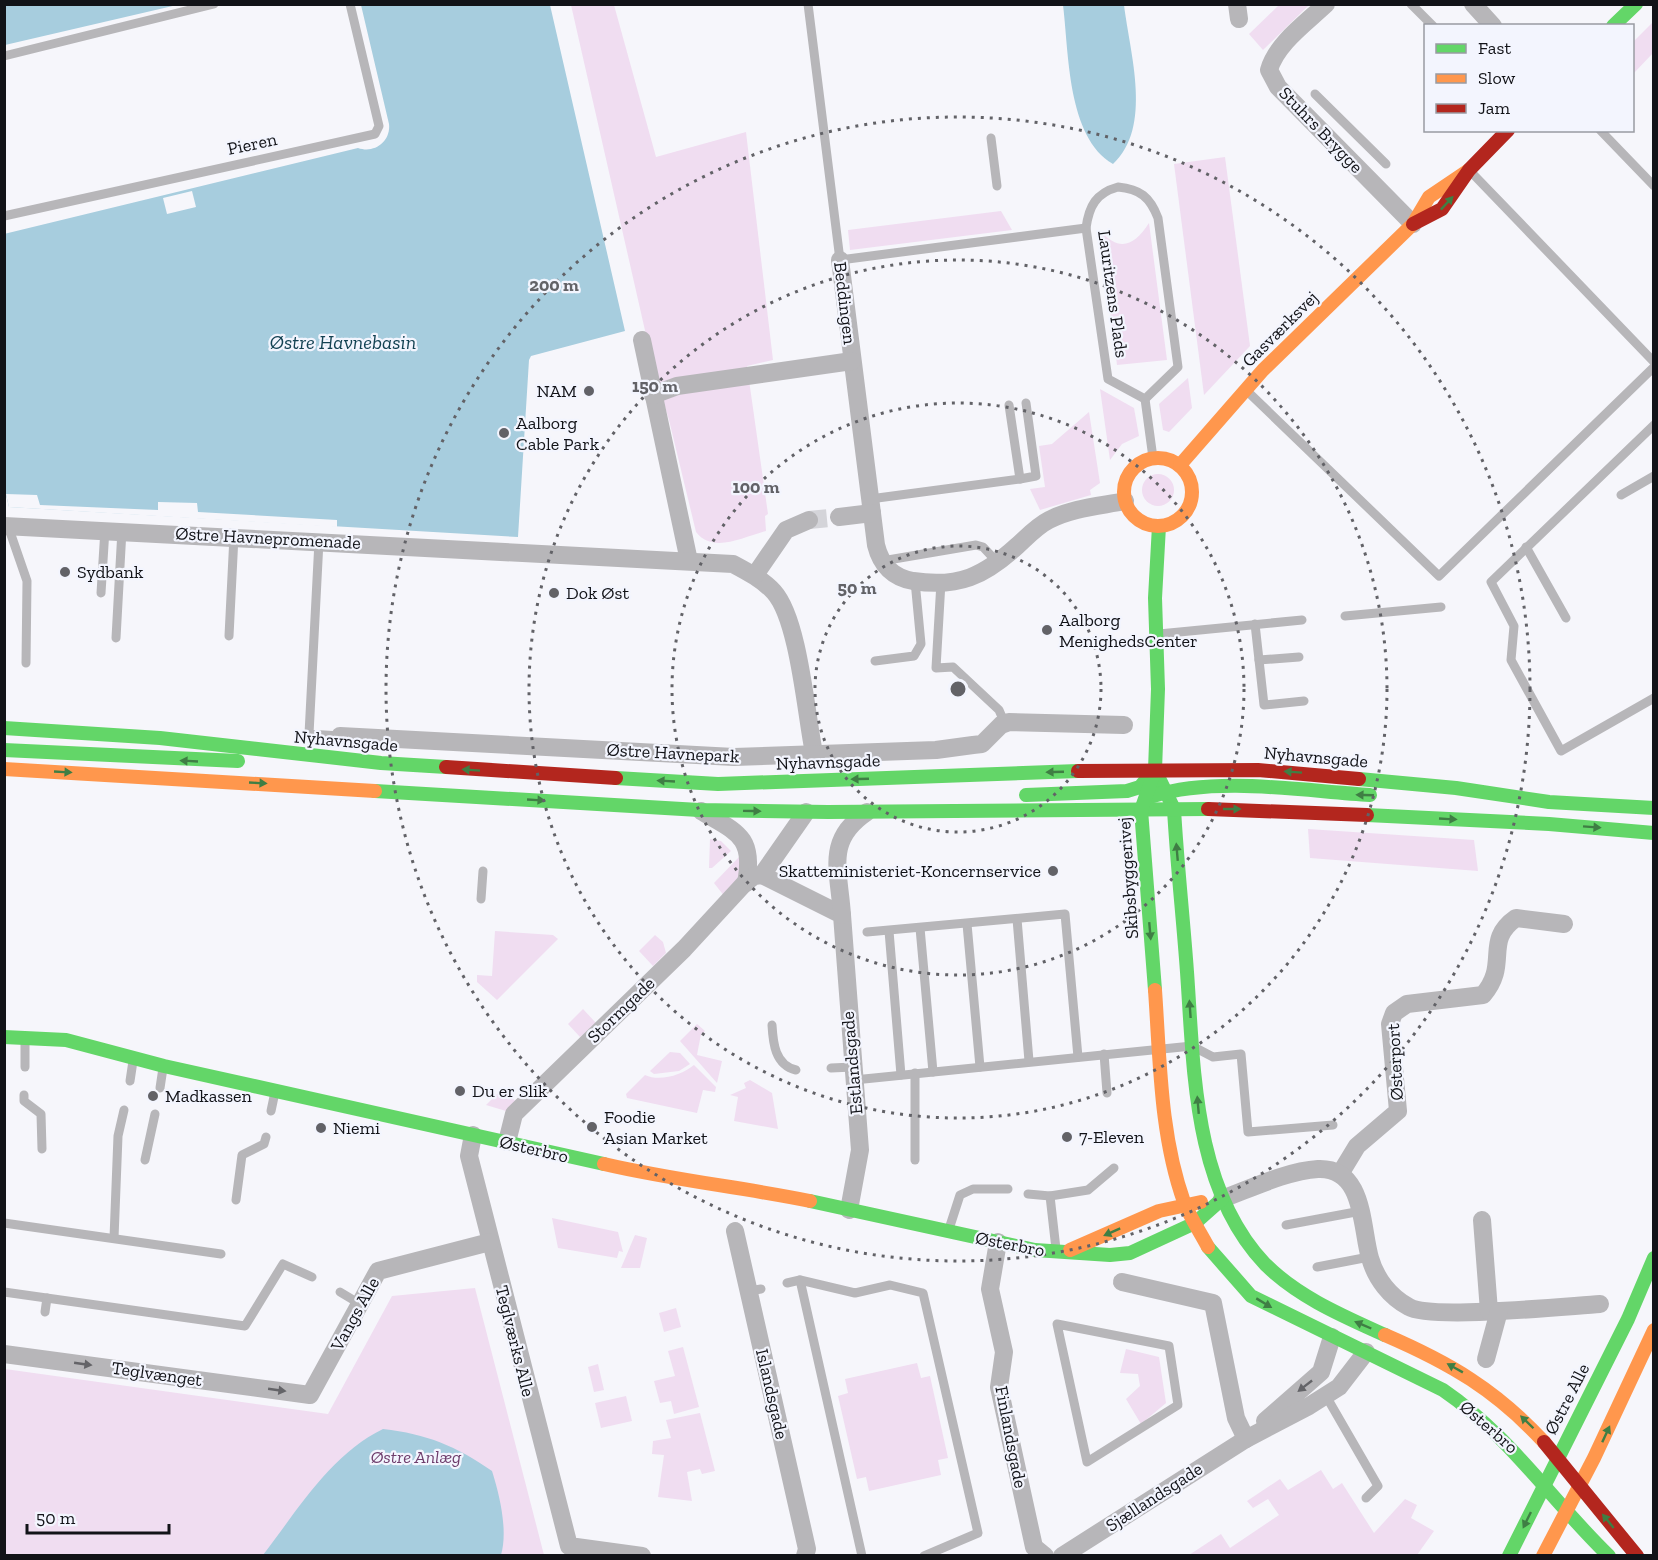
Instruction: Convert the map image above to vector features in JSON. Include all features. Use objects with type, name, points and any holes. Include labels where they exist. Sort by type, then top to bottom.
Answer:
[{"type":"street","name":"Stuhrs Brygge","points":[[1326,4],[1277,53],[1269,70],[1278,87],[1413,224]]},
{"type":"street","points":[[1615,24],[1636,4]]},
{"type":"street","name":"Gasværksvej","points":[[1180,465],[1209,427],[1245,389],[1413,224],[1429,197],[1469,170],[1506,132]]},
{"type":"street","name":"Beddingen","points":[[840,260],[871,506],[882,561]]},
{"type":"street","points":[[642,340],[689,561],[733,564],[755,575],[776,594],[786,614],[801,668],[814,753]]},
{"type":"street","points":[[653,395],[677,386],[852,361]]},
{"type":"street","points":[[1153,458],[1172,460],[1180,465],[1192,485],[1188,507],[1172,523],[1159,526],[1138,520],[1125,501],[1124,490],[1133,468],[1153,458]]},
{"type":"street","points":[[882,561],[893,573],[915,581],[964,581],[998,563],[1048,520],[1085,508],[1125,501]]},
{"type":"street","points":[[839,517],[871,506]]},
{"type":"street","points":[[755,575],[786,530],[809,520]]},
{"type":"street","name":"Østre Havnepromenade","points":[[6,526],[689,561]]},
{"type":"street","points":[[1159,526],[1155,579],[1158,689],[1155,770],[1174,809],[1192,1046],[1203,1141],[1222,1199]]},
{"type":"street","points":[[1005,724],[1028,722],[1124,725]]},
{"type":"street","name":"Østre Havnepark","points":[[340,736],[724,757],[936,750],[982,744],[1005,724]]},
{"type":"street","name":"Nyhavnsgade","points":[[4,728],[160,738],[310,757],[529,774],[718,784],[1155,770],[1258,770],[1456,788],[1549,802],[1653,808]]},
{"type":"street","points":[[4,750],[219,762],[310,757]]},
{"type":"street","points":[[7,768],[699,810],[867,812],[1174,809],[1549,824],[1653,833]]},
{"type":"street","points":[[867,812],[1034,795],[1127,791],[1140,787],[1155,770]]},
{"type":"street","name":"Skibsbyggerivej","points":[[1155,770],[1141,810],[1167,1135],[1185,1204]]},
{"type":"street","points":[[1141,810],[1155,795],[1167,791],[1215,788],[1549,802]]},
{"type":"street","points":[[699,810],[734,831],[747,844],[754,879],[842,915]]},
{"type":"street","name":"Stormgade","points":[[507,1142],[514,1114],[754,879],[806,812]]},
{"type":"street","name":"Estlandsgade","points":[[849,1210],[860,1150],[842,915],[839,843],[849,826],[867,812]]},
{"type":"street","name":"Østerport","points":[[1340,1174],[1357,1146],[1398,1111],[1390,1024],[1394,1013],[1407,1004],[1483,995],[1495,982],[1498,938],[1504,927],[1516,918],[1564,924]]},
{"type":"street","name":"Østerbro","points":[[4,1036],[66,1040],[164,1066],[665,1178],[748,1188],[949,1232],[1060,1252],[1110,1255],[1130,1252],[1195,1223],[1222,1199]]},
{"type":"street","name":"Teglværks Alle","points":[[473,1135],[469,1156],[489,1242],[569,1546],[642,1556]]},
{"type":"street","name":"Østerbro","points":[[1060,1252],[1159,1211],[1185,1204],[1222,1199],[1304,1171],[1321,1169],[1340,1174]]},
{"type":"street","points":[[1340,1174],[1350,1184],[1361,1211],[1369,1257],[1381,1283],[1411,1309],[1431,1312],[1494,1311],[1600,1304]]},
{"type":"street","name":"Østerbro","points":[[1222,1199],[1244,1237],[1281,1278],[1313,1301],[1417,1348],[1477,1381],[1538,1432],[1637,1556]]},
{"type":"street","name":"Østerbro","points":[[1185,1204],[1210,1250],[1251,1296],[1467,1404],[1500,1433],[1590,1538],[1609,1556]]},
{"type":"street","points":[[1482,1220],[1494,1311],[1486,1359]]},
{"type":"street","name":"Islandsgade","points":[[735,1231],[755,1290],[807,1549],[805,1556]]},
{"type":"street","name":"Vangs Alle","points":[[310,1395],[378,1271],[489,1242]]},
{"type":"street","name":"Finlandsgade","points":[[998,1242],[990,1289],[1004,1352],[999,1387],[1034,1546],[1045,1556]]},
{"type":"street","name":"Østre Alle","points":[[1509,1556],[1628,1319],[1653,1258]]},
{"type":"street","points":[[1122,1282],[1213,1303],[1236,1418],[1246,1439]]},
{"type":"street","points":[[1543,1556],[1580,1486],[1653,1330]]},
{"type":"street","name":"Sjællandsgade","points":[[1246,1439],[1321,1372],[1332,1337]]},
{"type":"street","name":"Sjællandsgade","points":[[1062,1556],[1246,1439],[1326,1396],[1339,1387],[1366,1352]]},
{"type":"street","name":"Teglvænget","points":[[4,1354],[39,1355],[310,1395]]},
{"type":"lane","points":[[4,56],[214,4]]},
{"type":"lane","name":"Pieren","points":[[4,216],[375,134],[380,126],[350,4]]},
{"type":"lane","name":"Beddingen","points":[[808,4],[840,260]]},
{"type":"lane","points":[[1411,4],[1431,24]]},
{"type":"lane","points":[[1315,94],[1386,164]]},
{"type":"lane","points":[[1602,132],[1653,186]]},
{"type":"lane","points":[[991,138],[998,186]]},
{"type":"lane","points":[[1469,170],[1653,362]]},
{"type":"lane","name":"Lauritzens Plads","points":[[1118,187],[1132,188],[1143,194],[1153,204],[1158,218],[1178,367],[1145,399],[1108,380],[1086,228],[1088,214],[1095,200],[1104,191],[1118,187]]},
{"type":"lane","points":[[840,260],[1086,228]]},
{"type":"lane","points":[[1245,389],[1439,576],[1653,367]]},
{"type":"lane","points":[[1145,399],[1153,458]]},
{"type":"lane","points":[[871,506],[1035,476],[1026,403]]},
{"type":"lane","points":[[1009,405],[1020,479]]},
{"type":"lane","points":[[1653,425],[1491,582],[1514,626],[1511,660],[1561,751],[1653,699]]},
{"type":"lane","points":[[1621,495],[1653,476]]},
{"type":"lane","points":[[6,526],[27,581],[26,663]]},
{"type":"lane","points":[[102,592],[114,530]]},
{"type":"lane","points":[[114,530],[116,638]]},
{"type":"lane","points":[[229,636],[234,536]]},
{"type":"lane","points":[[319,541],[309,734],[340,736]]},
{"type":"lane","points":[[882,561],[976,545],[983,547],[998,563]]},
{"type":"lane","points":[[1526,547],[1566,618]]},
{"type":"lane","points":[[875,661],[914,656],[921,644],[915,581]]},
{"type":"lane","points":[[941,582],[936,668],[953,667],[999,710],[1005,724]]},
{"type":"lane","points":[[1345,616],[1441,607]]},
{"type":"lane","points":[[1157,635],[1302,620]]},
{"type":"lane","points":[[1256,624],[1264,705],[1304,701]]},
{"type":"lane","points":[[1259,660],[1299,657]]},
{"type":"lane","points":[[481,899],[483,871]]},
{"type":"lane","points":[[867,932],[1065,914],[1077,1057]]},
{"type":"lane","points":[[1017,919],[1029,1061]]},
{"type":"lane","points":[[968,924],[980,1066]]},
{"type":"lane","points":[[920,928],[933,1072]]},
{"type":"lane","points":[[889,931],[901,1075]]},
{"type":"lane","points":[[772,1025],[773,1044],[778,1059],[796,1070]]},
{"type":"lane","points":[[25,1066],[26,1037]]},
{"type":"lane","points":[[831,1068],[853,1073],[901,1075],[1192,1046],[1214,1057],[1241,1054],[1248,1132],[1333,1125]]},
{"type":"lane","points":[[1104,1054],[1107,1093]]},
{"type":"lane","points":[[130,1081],[134,1059]]},
{"type":"lane","points":[[160,1088],[164,1066]]},
{"type":"lane","points":[[915,1073],[915,1160]]},
{"type":"lane","points":[[271,1111],[275,1090]]},
{"type":"lane","points":[[24,1095],[24,1101],[41,1114],[42,1149]]},
{"type":"lane","points":[[114,1238],[118,1136],[124,1110]]},
{"type":"lane","points":[[145,1160],[155,1114]]},
{"type":"lane","points":[[236,1200],[242,1155],[264,1144],[266,1137]]},
{"type":"lane","points":[[1028,1194],[1050,1197],[1088,1190],[1114,1167]]},
{"type":"lane","points":[[949,1232],[960,1195],[973,1189],[1008,1190]]},
{"type":"lane","points":[[1050,1197],[1060,1252]]},
{"type":"lane","points":[[1286,1226],[1361,1211]]},
{"type":"lane","points":[[4,1223],[221,1254]]},
{"type":"lane","points":[[1317,1267],[1369,1257]]},
{"type":"lane","points":[[4,1292],[244,1326],[283,1264],[312,1277]]},
{"type":"lane","points":[[787,1283],[800,1280],[855,1293],[890,1285],[923,1293],[978,1533],[924,1556]]},
{"type":"lane","points":[[800,1280],[862,1556]]},
{"type":"lane","points":[[340,1292],[363,1299]]},
{"type":"lane","points":[[45,1312],[47,1298]]},
{"type":"lane","points":[[1057,1324],[1169,1346],[1178,1405],[1087,1461],[1071,1390],[1057,1324]]},
{"type":"lane","points":[[1326,1396],[1378,1486],[1366,1498]]},
{"type":"green space","points":[[571,5],[614,5],[656,157],[746,132],[773,360],[747,366],[768,514],[765,516],[766,531],[720,543],[703,539],[696,532],[669,420],[654,370]]},
{"type":"green space","points":[[1279,5],[1309,5],[1263,50],[1249,34]]},
{"type":"green space","points":[[1653,22],[1653,53],[1634,73],[1634,41]]},
{"type":"green space","points":[[1225,157],[1250,346],[1204,395],[1174,164]]},
{"type":"green space","points":[[1001,211],[1012,230],[850,250],[848,230]]},
{"type":"green space","points":[[1149,223],[1167,360],[1117,365],[1100,231],[1114,242],[1126,244],[1138,237]]},
{"type":"green space","points":[[1188,378],[1192,408],[1169,432],[1163,430],[1159,404]]},
{"type":"green space","points":[[1100,389],[1134,408],[1139,436],[1122,444],[1110,460]]},
{"type":"green space","points":[[1089,412],[1100,483],[1090,490],[1091,495],[1040,510],[1030,489],[1045,487],[1039,446],[1052,444]]},
{"type":"green space","points":[[1158,474],[1169,479],[1174,490],[1169,501],[1158,506],[1147,501],[1142,490],[1147,479]]},
{"type":"green space","points":[[1308,829],[1474,840],[1478,871],[1310,858]]},
{"type":"green space","points":[[710,839],[721,841],[731,851],[712,868],[709,868]]},
{"type":"green space","points":[[740,856],[741,875],[725,897],[714,883]]},
{"type":"green space","points":[[495,931],[553,935],[558,939],[497,1000],[477,982],[477,975],[492,976]]},
{"type":"green space","points":[[655,935],[663,942],[666,953],[653,966],[639,951]]},
{"type":"green space","points":[[583,1009],[596,1023],[580,1037],[568,1024]]},
{"type":"green space","points":[[697,1024],[705,1031],[701,1034],[697,1055],[722,1061],[717,1083],[680,1041]]},
{"type":"green space","points":[[670,1052],[680,1053],[690,1064],[679,1071],[654,1074],[650,1071]]},
{"type":"green space","points":[[694,1065],[716,1087],[715,1092],[703,1090],[697,1113],[627,1098],[626,1094],[645,1075],[664,1078],[683,1072]]},
{"type":"green space","points":[[750,1080],[772,1093],[778,1129],[734,1121],[738,1097],[730,1095],[746,1088],[744,1083]]},
{"type":"green space","points":[[503,1088],[516,1102],[506,1111],[486,1105]]},
{"type":"green space","points":[[552,1218],[618,1232],[623,1252],[619,1251],[617,1258],[558,1248]]},
{"type":"green space","points":[[635,1235],[647,1238],[640,1268],[621,1268]]},
{"type":"green space","name":"Østre Anlæg","points":[[475,1288],[544,1555],[5,1556],[5,1369],[328,1414],[392,1296]]},
{"type":"green space","points":[[676,1308],[681,1327],[664,1332],[659,1313]]},
{"type":"green space","points":[[683,1347],[699,1407],[674,1414],[671,1401],[660,1403],[654,1381],[675,1376],[668,1351]]},
{"type":"green space","points":[[1126,1349],[1159,1357],[1166,1403],[1141,1424],[1126,1399],[1140,1386],[1138,1374],[1120,1373]]},
{"type":"green space","points":[[917,1363],[921,1378],[930,1376],[948,1458],[938,1460],[941,1475],[869,1491],[866,1477],[857,1479],[838,1396],[848,1393],[845,1379]]},
{"type":"green space","points":[[598,1364],[604,1390],[594,1392],[588,1367]]},
{"type":"green space","points":[[626,1396],[632,1421],[601,1428],[595,1403]]},
{"type":"green space","points":[[700,1413],[715,1471],[702,1474],[700,1469],[687,1472],[692,1501],[658,1497],[664,1455],[652,1454],[653,1441],[671,1438],[666,1420]]},
{"type":"green space","points":[[1321,1470],[1333,1489],[1342,1483],[1374,1533],[1405,1499],[1417,1505],[1411,1518],[1434,1531],[1417,1555],[1189,1555],[1221,1534],[1230,1548],[1279,1515],[1268,1499],[1253,1508],[1247,1501],[1280,1479],[1288,1490]]},
{"type":"water","points":[[5,4],[177,4],[177,5],[5,45]]},
{"type":"water","name":"Østre Havnebasin","points":[[361,5],[550,5],[625,331],[531,356],[518,537],[9,507],[4,487],[4,234],[358,148],[370,149],[381,145],[387,136],[389,124]]},
{"type":"water","points":[[1063,5],[1124,5],[1134,67],[1136,110],[1125,149],[1113,164],[1098,151],[1087,135],[1079,114],[1069,69]]},
{"type":"water","points":[[383,1429],[414,1434],[440,1442],[492,1471],[503,1524],[501,1555],[263,1555],[302,1502],[331,1468],[364,1440]]},
{"type":"pier","points":[[192,191],[196,207],[167,214],[163,198]]},
{"type":"pier","points":[[6,494],[37,495],[40,505],[158,510],[158,502],[197,503],[198,512],[337,520],[337,527],[9,507]]},
{"type":"tunnel","points":[[809,520],[839,517]]},
{"type":"traffic: fast","points":[[1615,24],[1636,4]]},
{"type":"traffic: fast","points":[[1155,990],[1141,810],[1155,770],[1158,689],[1155,598],[1159,526]]},
{"type":"traffic: fast","points":[[4,728],[160,738],[381,763],[446,767]]},
{"type":"traffic: fast","points":[[4,750],[238,761]]},
{"type":"traffic: fast","points":[[1026,795],[1127,791],[1140,787],[1154,770]]},
{"type":"traffic: fast","points":[[1155,770],[1174,809],[1196,1087],[1211,1164],[1223,1200],[1241,1234],[1265,1264],[1278,1276],[1322,1305],[1385,1335]]},
{"type":"traffic: fast","points":[[616,778],[718,784],[1078,771]]},
{"type":"traffic: fast","points":[[1359,779],[1456,788],[1549,802],[1654,808]]},
{"type":"traffic: fast","points":[[1153,796],[1178,790],[1233,786],[1261,786],[1370,795]]},
{"type":"traffic: fast","points":[[375,791],[699,810],[828,812],[1208,809]]},
{"type":"traffic: fast","points":[[1367,815],[1549,824],[1654,833]]},
{"type":"traffic: fast","points":[[4,1037],[66,1040],[164,1066],[604,1164]]},
{"type":"traffic: fast","points":[[810,1201],[1035,1250],[1110,1255],[1130,1253],[1195,1223],[1222,1199]]},
{"type":"traffic: fast","points":[[1208,1247],[1251,1296],[1443,1390],[1467,1408],[1489,1427],[1609,1556]]},
{"type":"traffic: fast","points":[[1509,1556],[1628,1319],[1654,1258]]},
{"type":"traffic: slow","points":[[1180,465],[1263,370],[1413,224],[1429,197],[1469,170]]},
{"type":"traffic: slow","points":[[1158,458],[1171,461],[1182,468],[1189,479],[1192,492],[1189,505],[1182,516],[1171,523],[1158,526],[1145,523],[1134,516],[1127,505],[1124,492],[1127,479],[1134,468],[1145,461],[1158,458]]},
{"type":"traffic: slow","points":[[4,769],[375,791]]},
{"type":"traffic: slow","points":[[1155,990],[1162,1097],[1170,1150],[1184,1202],[1208,1247]]},
{"type":"traffic: slow","points":[[604,1164],[655,1175],[810,1201]]},
{"type":"traffic: slow","points":[[1070,1250],[1159,1211],[1201,1202]]},
{"type":"traffic: slow","points":[[1543,1556],[1594,1458],[1654,1330]]},
{"type":"traffic: slow","points":[[1385,1335],[1431,1356],[1471,1380],[1508,1407],[1544,1442]]},
{"type":"traffic: jam","points":[[1413,224],[1442,209],[1469,170],[1506,132]]},
{"type":"traffic: jam","points":[[446,767],[616,778]]},
{"type":"traffic: jam","points":[[1078,771],[1258,770],[1359,779]]},
{"type":"traffic: jam","points":[[1208,809],[1367,815]]},
{"type":"traffic: jam","points":[[1544,1442],[1637,1556]]},
{"type":"place","name":"NAM","points":[[589,391]]},
{"type":"place","name":"Aalborg Cable Park","points":[[504,433]]},
{"type":"place","name":"Sydbank","points":[[65,572]]},
{"type":"place","name":"Dok Øst","points":[[554,593]]},
{"type":"place","name":"Aalborg MenighedsCenter","points":[[1047,630]]},
{"type":"place","name":"Skatteministeriet-Koncernservice","points":[[1053,871]]},
{"type":"place","name":"Du er Slik","points":[[460,1091]]},
{"type":"place","name":"Madkassen","points":[[153,1096]]},
{"type":"place","name":"Foodie Asian Market","points":[[592,1127]]},
{"type":"place","name":"Niemi","points":[[321,1128]]},
{"type":"place","name":"7-Eleven","points":[[1067,1137]]}]
